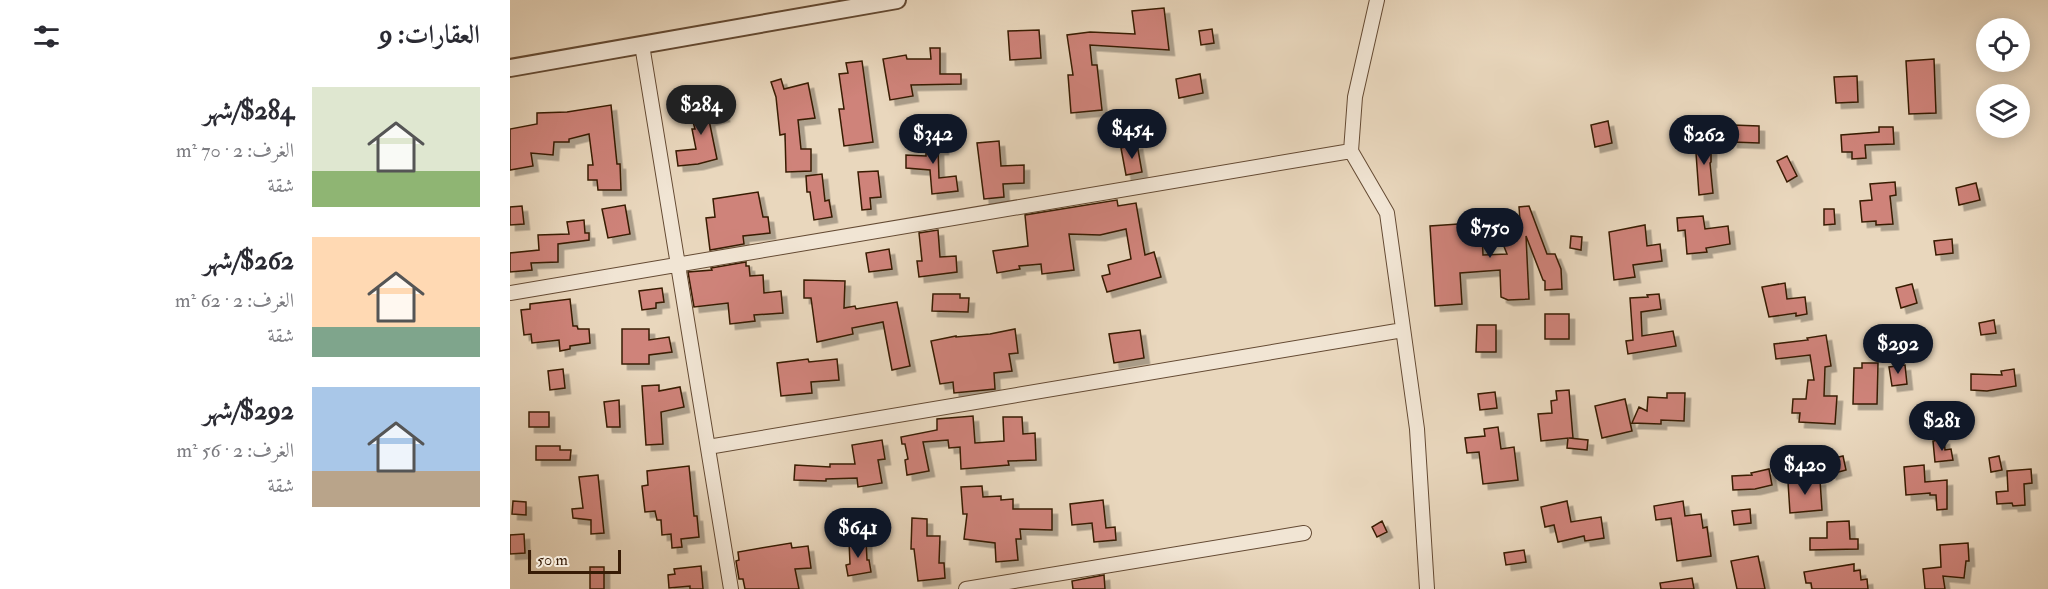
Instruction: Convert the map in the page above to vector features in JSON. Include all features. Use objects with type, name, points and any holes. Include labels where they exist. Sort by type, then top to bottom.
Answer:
[{"type":"street","points":[[510,68],[897,0]]},
{"type":"street","points":[[1377,0],[1355,97],[1351,151],[1387,213],[1417,429],[1427,589]]},
{"type":"street","points":[[642,45],[731,589]]},
{"type":"street","points":[[510,293],[1351,151]]},
{"type":"street","points":[[708,447],[1403,330]]},
{"type":"street","points":[[966,589],[1304,533]]},
{"type":"building","points":[[1164,8],[1169,50],[1090,45],[1092,65],[1097,65],[1102,110],[1071,113],[1068,75],[1073,75],[1067,35],[1090,32],[1135,34],[1132,11]]},
{"type":"building","points":[[1212,29],[1214,43],[1201,45],[1199,31]]},
{"type":"building","points":[[1039,30],[1041,58],[1010,60],[1008,31]]},
{"type":"building","points":[[930,48],[940,48],[940,74],[961,74],[961,84],[911,85],[913,96],[890,100],[883,59],[906,55],[907,59],[931,59]]},
{"type":"building","points":[[1934,59],[1936,113],[1909,114],[1906,61]]},
{"type":"building","points":[[862,61],[873,142],[844,146],[839,109],[844,109],[839,74],[848,73],[846,63]]},
{"type":"building","points":[[1200,74],[1203,93],[1179,98],[1176,79]]},
{"type":"building","points":[[1857,76],[1858,102],[1836,103],[1834,77]]},
{"type":"building","points":[[781,79],[784,89],[808,83],[815,118],[798,120],[801,149],[811,149],[811,171],[786,172],[785,134],[780,135],[776,97],[771,82]]},
{"type":"building","points":[[710,101],[712,109],[721,107],[724,116],[709,120],[717,159],[678,166],[676,151],[696,149],[692,129],[695,129],[689,107]]},
{"type":"building","points":[[611,105],[617,164],[620,164],[621,190],[598,190],[597,180],[588,180],[588,165],[593,165],[589,134],[569,139],[569,142],[554,142],[553,155],[531,153],[533,166],[510,170],[510,129],[537,124],[537,113],[567,112]]},
{"type":"building","points":[[1608,121],[1612,143],[1595,147],[1591,125]]},
{"type":"building","points":[[1732,125],[1759,126],[1759,143],[1732,142]]},
{"type":"building","points":[[1879,127],[1893,127],[1894,144],[1865,145],[1866,158],[1852,159],[1852,152],[1842,152],[1841,135],[1879,132]]},
{"type":"building","points":[[943,133],[943,149],[938,149],[939,178],[956,176],[958,191],[932,194],[930,170],[906,168],[906,155],[926,156],[926,134]]},
{"type":"building","points":[[1711,138],[1710,163],[1713,193],[1699,195],[1695,139]]},
{"type":"building","points":[[999,141],[1001,166],[1024,165],[1024,183],[1003,184],[1004,197],[984,199],[977,143]]},
{"type":"building","points":[[1137,144],[1142,172],[1126,175],[1121,148]]},
{"type":"building","points":[[1787,156],[1797,176],[1787,182],[1777,161]]},
{"type":"building","points":[[878,171],[881,197],[870,198],[871,209],[862,210],[858,172]]},
{"type":"building","points":[[822,174],[825,201],[829,200],[832,217],[814,220],[810,192],[807,192],[806,176]]},
{"type":"building","points":[[1895,182],[1896,195],[1890,196],[1893,224],[1876,225],[1876,221],[1862,222],[1860,201],[1872,200],[1870,184]]},
{"type":"building","points":[[1976,183],[1980,200],[1959,205],[1956,188]]},
{"type":"building","points":[[758,192],[763,217],[768,217],[770,233],[743,236],[744,244],[710,250],[706,218],[715,217],[713,199]]},
{"type":"building","points":[[1117,200],[1118,206],[1136,203],[1145,255],[1154,252],[1161,277],[1107,292],[1102,276],[1110,274],[1108,265],[1131,259],[1126,229],[1100,235],[1069,234],[1074,270],[1042,274],[1041,264],[1019,266],[1020,269],[997,273],[993,251],[1028,246],[1025,215]]},
{"type":"building","points":[[625,205],[630,234],[608,238],[602,209]]},
{"type":"building","points":[[522,206],[524,224],[510,225],[510,207]]},
{"type":"building","points":[[1529,206],[1547,254],[1555,254],[1561,269],[1562,289],[1545,290],[1545,281],[1526,236],[1529,299],[1508,300],[1501,297],[1500,270],[1460,273],[1462,304],[1435,306],[1430,226],[1473,223],[1474,234],[1482,233],[1483,255],[1507,254],[1497,229],[1501,221],[1520,220],[1519,207]]},
{"type":"building","points":[[1824,209],[1834,209],[1835,224],[1824,225]]},
{"type":"building","points":[[1703,216],[1705,229],[1728,226],[1730,244],[1706,248],[1707,252],[1687,254],[1685,230],[1678,231],[1677,218]]},
{"type":"building","points":[[584,220],[585,233],[589,233],[589,240],[558,244],[558,262],[531,263],[532,270],[510,272],[510,253],[539,250],[538,235],[569,234],[567,222]]},
{"type":"building","points":[[1645,225],[1647,246],[1660,244],[1662,261],[1633,265],[1635,277],[1614,280],[1609,232]]},
{"type":"building","points":[[938,230],[940,257],[956,256],[957,272],[919,277],[917,261],[922,261],[919,233]]},
{"type":"building","points":[[1571,236],[1582,237],[1581,250],[1570,248]]},
{"type":"building","points":[[1952,239],[1953,253],[1936,255],[1934,241]]},
{"type":"building","points":[[889,249],[892,269],[869,272],[866,253]]},
{"type":"building","points":[[746,262],[750,276],[763,275],[764,293],[781,291],[783,313],[754,315],[755,321],[730,324],[728,303],[694,307],[688,272],[712,270],[711,268]]},
{"type":"building","points":[[804,280],[845,281],[844,308],[855,306],[856,309],[897,302],[910,366],[892,370],[883,322],[852,328],[853,334],[817,342],[811,298],[804,298]]},
{"type":"building","points":[[1785,283],[1787,299],[1805,297],[1807,314],[1796,316],[1796,313],[1769,317],[1762,287]]},
{"type":"building","points":[[1912,284],[1917,303],[1901,308],[1896,288]]},
{"type":"building","points":[[662,288],[664,302],[656,303],[656,308],[642,310],[639,291]]},
{"type":"building","points":[[933,294],[960,294],[960,298],[969,298],[968,312],[932,311]]},
{"type":"building","points":[[1659,294],[1661,309],[1641,312],[1642,336],[1673,331],[1676,346],[1628,354],[1626,341],[1633,340],[1630,298]]},
{"type":"building","points":[[570,299],[573,326],[577,326],[578,329],[589,329],[590,343],[570,346],[570,349],[560,351],[559,340],[532,343],[531,334],[524,335],[521,310],[530,309],[530,304]]},
{"type":"building","points":[[1545,314],[1569,314],[1569,339],[1545,339]]},
{"type":"building","points":[[1994,320],[1996,333],[1981,335],[1979,323]]},
{"type":"building","points":[[1477,325],[1496,325],[1496,352],[1476,352]]},
{"type":"building","points":[[622,329],[649,329],[649,340],[669,337],[672,352],[649,355],[649,364],[622,364]]},
{"type":"building","points":[[1015,329],[1018,353],[1009,354],[1012,371],[994,373],[995,389],[954,393],[953,382],[940,384],[931,341]]},
{"type":"building","points":[[1140,330],[1144,358],[1114,363],[1109,334]]},
{"type":"building","points":[[1826,335],[1831,366],[1825,367],[1824,396],[1837,396],[1835,424],[1799,422],[1800,413],[1792,413],[1793,399],[1806,399],[1808,380],[1814,380],[1810,355],[1776,359],[1774,344],[1808,340],[1807,338]]},
{"type":"building","points":[[808,359],[809,362],[837,359],[839,380],[811,382],[812,393],[781,396],[777,363]]},
{"type":"building","points":[[1862,363],[1878,363],[1877,404],[1853,404],[1854,368],[1862,368]]},
{"type":"building","points":[[1905,365],[1907,384],[1892,386],[1889,367]]},
{"type":"building","points":[[563,369],[565,388],[550,390],[548,371]]},
{"type":"building","points":[[2014,369],[2016,386],[1987,391],[1971,390],[1971,374],[2002,375],[2001,371]]},
{"type":"building","points":[[659,385],[659,391],[680,387],[684,407],[661,412],[663,444],[646,445],[642,386]]},
{"type":"building","points":[[1569,390],[1573,438],[1569,438],[1588,440],[1587,450],[1567,448],[1568,438],[1541,441],[1538,414],[1552,413],[1551,401],[1557,400],[1556,391]]},
{"type":"building","points":[[1495,392],[1497,408],[1480,410],[1478,394]]},
{"type":"building","points":[[1667,393],[1685,393],[1684,421],[1661,420],[1661,424],[1632,423],[1639,407],[1647,411],[1648,397],[1667,398]]},
{"type":"building","points":[[1625,399],[1632,431],[1602,438],[1595,406]]},
{"type":"building","points":[[619,400],[620,427],[607,427],[604,402]]},
{"type":"building","points":[[529,412],[549,412],[549,427],[529,427]]},
{"type":"building","points":[[973,416],[975,443],[1004,441],[1003,417],[1022,417],[1023,434],[1035,433],[1036,460],[1008,461],[1009,465],[961,469],[960,447],[949,448],[948,440],[923,442],[929,471],[907,475],[905,460],[908,459],[901,437],[937,430],[937,419]]},
{"type":"building","points":[[1498,427],[1501,449],[1514,447],[1518,480],[1483,484],[1479,452],[1467,453],[1465,438],[1485,436],[1484,429]]},
{"type":"building","points":[[1944,439],[1945,450],[1951,449],[1953,460],[1935,462],[1933,441]]},
{"type":"building","points":[[882,440],[885,459],[878,460],[882,483],[858,487],[857,478],[826,479],[826,481],[794,480],[795,465],[830,467],[830,464],[855,464],[852,445]]},
{"type":"building","points":[[536,446],[560,446],[560,450],[571,450],[570,460],[536,460]]},
{"type":"building","points":[[1843,456],[1846,470],[1831,474],[1827,460]]},
{"type":"building","points":[[1999,456],[2002,470],[1991,472],[1989,458]]},
{"type":"building","points":[[1924,465],[1925,482],[1947,480],[1947,509],[1937,510],[1936,495],[1930,495],[1930,493],[1906,495],[1904,467]]},
{"type":"building","points":[[689,466],[694,516],[697,516],[699,537],[681,539],[682,547],[672,548],[671,534],[662,535],[661,520],[657,520],[655,511],[645,512],[642,486],[648,485],[647,471]]},
{"type":"building","points":[[1769,469],[1772,485],[1755,489],[1733,490],[1732,476],[1752,475],[1751,473]]},
{"type":"building","points":[[2031,469],[2032,483],[2024,484],[2025,505],[1997,504],[1996,492],[2008,491],[2007,471]]},
{"type":"building","points":[[598,475],[604,533],[591,534],[591,520],[573,518],[572,509],[583,508],[579,477]]},
{"type":"building","points":[[1820,480],[1822,510],[1790,513],[1788,482]]},
{"type":"building","points":[[982,486],[983,497],[1001,496],[1001,500],[1013,499],[1013,509],[1052,509],[1052,530],[1020,529],[1021,539],[1016,539],[1018,560],[996,562],[995,543],[964,539],[967,514],[963,514],[961,487]]},
{"type":"building","points":[[1103,500],[1106,528],[1115,527],[1116,540],[1094,542],[1092,523],[1072,525],[1070,504]]},
{"type":"building","points":[[513,501],[526,502],[526,515],[512,514]]},
{"type":"building","points":[[1567,501],[1571,522],[1601,517],[1604,538],[1585,541],[1584,536],[1558,542],[1554,525],[1545,527],[1541,507]]},
{"type":"building","points":[[1683,501],[1685,516],[1701,514],[1703,528],[1707,527],[1711,556],[1677,561],[1671,518],[1656,520],[1654,506]]},
{"type":"building","points":[[1750,509],[1751,523],[1734,525],[1732,511]]},
{"type":"building","points":[[912,518],[927,519],[927,536],[940,536],[939,563],[944,563],[945,578],[918,581],[914,549],[911,549]]},
{"type":"building","points":[[1382,521],[1387,532],[1377,537],[1372,527]]},
{"type":"building","points":[[1849,521],[1850,539],[1858,539],[1858,549],[1810,550],[1810,538],[1827,538],[1827,522]]},
{"type":"building","points":[[524,534],[525,553],[510,554],[510,535]]},
{"type":"building","points":[[866,540],[867,560],[869,560],[871,572],[848,576],[846,565],[850,564],[849,541]]},
{"type":"building","points":[[791,543],[792,548],[808,546],[811,568],[795,569],[799,589],[745,589],[743,579],[739,579],[736,561],[739,560],[738,552]]},
{"type":"building","points":[[1968,543],[1969,561],[1966,561],[1964,578],[1943,576],[1945,589],[1925,589],[1923,569],[1941,567],[1940,545]]},
{"type":"building","points":[[1524,550],[1526,562],[1506,565],[1504,553]]},
{"type":"building","points":[[1758,556],[1765,589],[1737,589],[1731,561]]},
{"type":"building","points":[[1854,564],[1854,571],[1860,570],[1861,580],[1867,579],[1868,589],[1812,589],[1811,583],[1806,583],[1804,572]]},
{"type":"building","points":[[701,566],[703,589],[690,589],[690,586],[669,588],[668,575],[675,574],[674,569]]},
{"type":"building","points":[[590,567],[604,567],[604,589],[590,589]]},
{"type":"building","points":[[1104,575],[1105,589],[1073,589],[1072,581]]},
{"type":"building","points":[[1692,578],[1694,589],[1661,589],[1660,583]]}]
